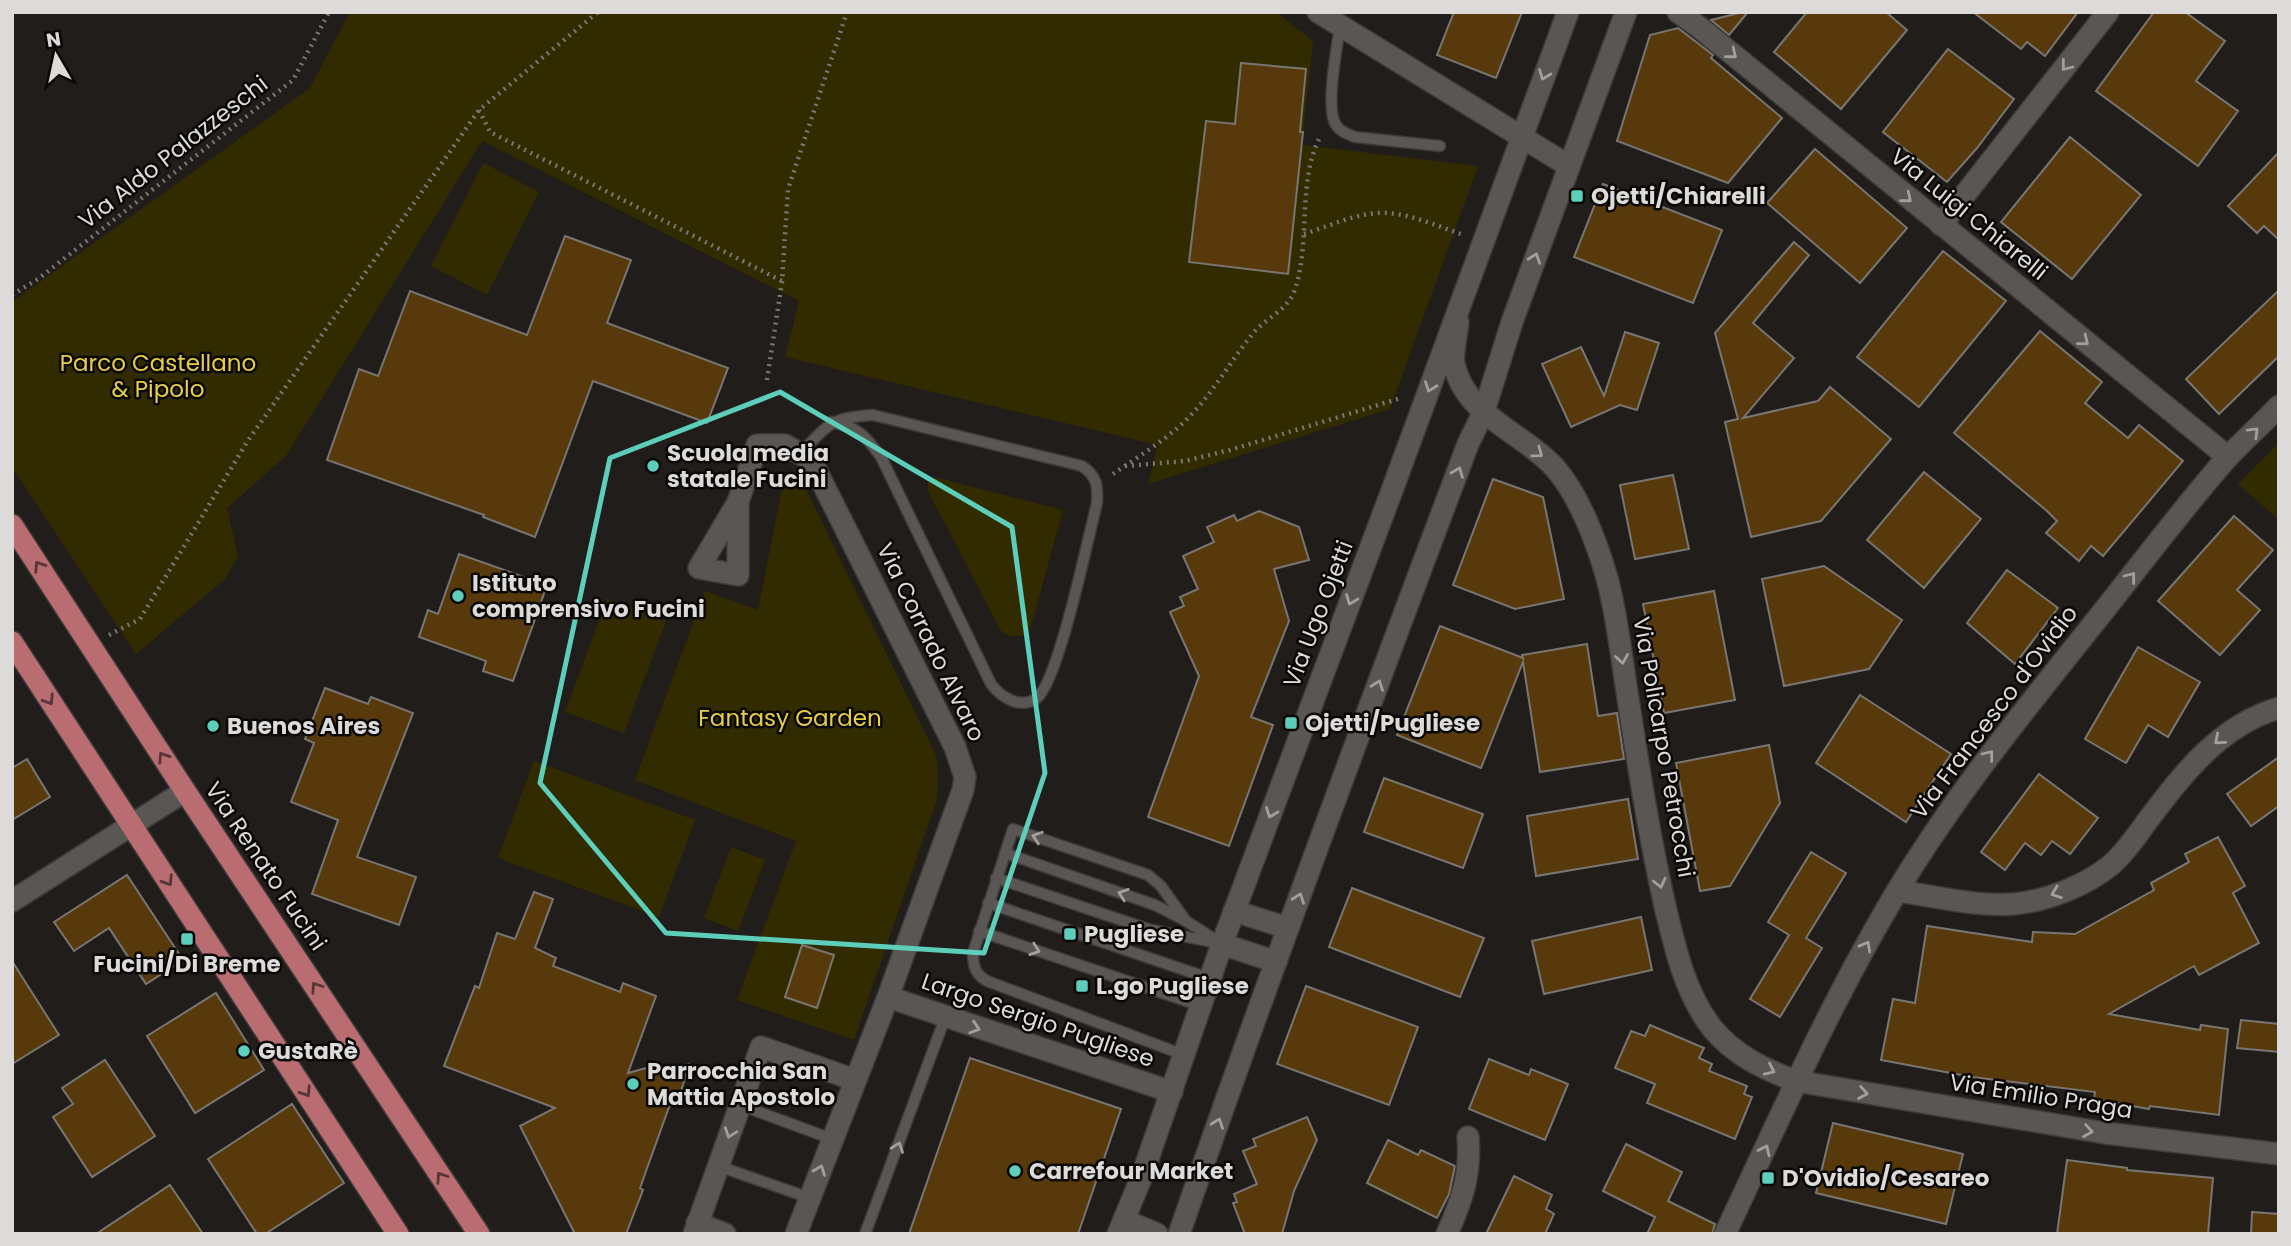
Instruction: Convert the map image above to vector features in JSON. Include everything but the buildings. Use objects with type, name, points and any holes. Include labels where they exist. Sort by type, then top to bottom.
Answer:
[{"type":"main road","name":"Via Renato Fucini","points":[[12,525],[479,1234]]},
{"type":"main road","points":[[12,642],[398,1234]]},
{"type":"street","points":[[1318,12],[1569,166]]},
{"type":"street","name":"Via Ugo Ojetti","points":[[1121,1227],[1172,1092],[1234,911],[1568,12]]},
{"type":"street","points":[[1179,1234],[1288,928],[1454,482],[1484,411],[1512,322],[1626,12]]},
{"type":"street","name":"Via Luigi Chiarelli","points":[[1678,12],[2228,457]]},
{"type":"street","points":[[1941,225],[2108,12]]},
{"type":"street","name":"Via Policarpo Petrocchi","points":[[1460,308],[1454,363],[1464,390],[1484,411],[1558,471],[1576,500],[1602,563],[1615,617],[1654,858],[1678,955],[1692,993],[1708,1022],[1731,1047],[1758,1065],[1796,1081]]},
{"type":"street","name":"Via Francesco d'Ovidio","points":[[1725,1234],[1796,1081],[1845,985],[1897,891],[1946,814],[1988,755],[2228,457],[2279,406]]},
{"type":"street","points":[[738,502],[757,445],[785,445],[800,454]]},
{"type":"street","name":"Via Corrado Alvaro","points":[[796,1234],[888,997],[965,778],[955,747],[811,460],[800,454]]},
{"type":"street","points":[[1897,891],[2011,904],[2044,898],[2087,880],[2119,857],[2196,761],[2223,736],[2255,717],[2279,708]]},
{"type":"street","points":[[12,901],[185,791]]},
{"type":"street","points":[[1234,911],[1288,928]]},
{"type":"street","points":[[1222,944],[1276,962]]},
{"type":"street","name":"Largo Sergio Pugliese","points":[[888,997],[1172,1092]]},
{"type":"street","points":[[725,1234],[695,1229],[761,1047],[855,1080]]},
{"type":"street","name":"Via Emilio Praga","points":[[1796,1081],[2079,1129],[2279,1154]]},
{"type":"street","points":[[1447,1234],[1458,1210],[1468,1175],[1468,1137]]},
{"type":"street","points":[[1121,1227],[1157,1234]]},
{"type":"lane","points":[[1340,26],[1332,95],[1335,124],[1343,133],[1354,137],[1440,146]]},
{"type":"lane","points":[[800,454],[831,422],[848,416],[873,415],[1082,466],[1091,472],[1098,485],[1097,503],[1061,646],[1043,691],[1028,702],[1013,701],[1000,695],[991,684],[881,457],[859,431],[831,422]]},
{"type":"lane","name":"Largo Sergio Pugliese","points":[[1184,1055],[982,978],[976,971],[972,953],[1013,829],[1148,875],[1161,886],[1185,921]]},
{"type":"lane","name":"Largo Sergio Pugliese","points":[[1005,853],[1155,905],[1222,944]]},
{"type":"lane","points":[[996,878],[1148,929],[1222,944]]},
{"type":"lane","points":[[988,903],[1211,979]]},
{"type":"lane","points":[[978,931],[1202,1006]]},
{"type":"lane","points":[[865,1234],[945,1018]]},
{"type":"lane","points":[[740,1105],[832,1139]]},
{"type":"lane","points":[[718,1166],[810,1198]]},
{"type":"path","name":"Via Aldo Palazzeschi","points":[[12,295],[38,279],[293,80],[329,12]]},
{"type":"path","points":[[89,644],[140,619],[247,442],[479,110],[598,12]]},
{"type":"path","points":[[768,380],[782,282],[788,189],[848,12]]},
{"type":"path","points":[[479,110],[490,132],[782,282]]},
{"type":"path","points":[[1098,485],[1182,423],[1256,330],[1283,308],[1295,292],[1300,270],[1311,159],[1319,137],[1335,124]]},
{"type":"path","points":[[1304,234],[1385,212],[1408,215],[1483,242]]},
{"type":"path","points":[[1124,466],[1185,461],[1230,450],[1429,390]]},
{"type":"highlighted area","points":[[780,392],[1012,527],[1045,773],[984,953],[666,933],[540,783],[610,458]]},
{"type":"green space","name":"Parco Castellano & Pipolo","points":[[350,12],[1276,12],[1313,41],[1302,145],[1478,166],[1390,409],[1148,484],[1158,445],[785,357],[799,301],[482,141],[286,456],[227,508],[238,556],[225,579],[136,654],[12,467],[12,302],[310,88]]},
{"type":"green space","points":[[483,163],[539,192],[487,295],[431,266]]},
{"type":"green space","points":[[2279,443],[2279,520],[2238,484]]},
{"type":"green space","name":"Fantasy Garden","points":[[784,478],[802,481],[935,753],[938,768],[937,799],[854,1040],[737,1000],[796,841],[635,780],[705,591],[758,610]]},
{"type":"green space","points":[[938,478],[1063,510],[1031,626],[1023,636],[1009,636],[1001,631],[927,489],[929,480]]},
{"type":"green space","points":[[607,599],[666,621],[624,733],[565,712]]},
{"type":"green space","points":[[534,761],[695,820],[659,917],[498,858]]},
{"type":"green space","points":[[731,847],[765,860],[738,931],[704,918]]},
{"type":"place","name":"Ojetti/Chiarelli","points":[[1577,196]]},
{"type":"place","name":"Scuola media statale Fucini","points":[[653,466]]},
{"type":"place","name":"Istituto comprensivo Fucini","points":[[458,596]]},
{"type":"place","name":"Ojetti/Pugliese","points":[[1291,723]]},
{"type":"place","name":"Buenos Aires","points":[[213,726]]},
{"type":"place","name":"Pugliese","points":[[1070,934]]},
{"type":"place","name":"Fucini/Di Breme","points":[[187,939]]},
{"type":"place","name":"L.go Pugliese","points":[[1082,986]]},
{"type":"place","name":"GustaRè","points":[[244,1051]]},
{"type":"place","name":"Parrocchia San Mattia Apostolo","points":[[633,1084]]},
{"type":"place","name":"Carrefour Market","points":[[1015,1171]]},
{"type":"place","name":"D'Ovidio/Cesareo","points":[[1768,1178]]}]
